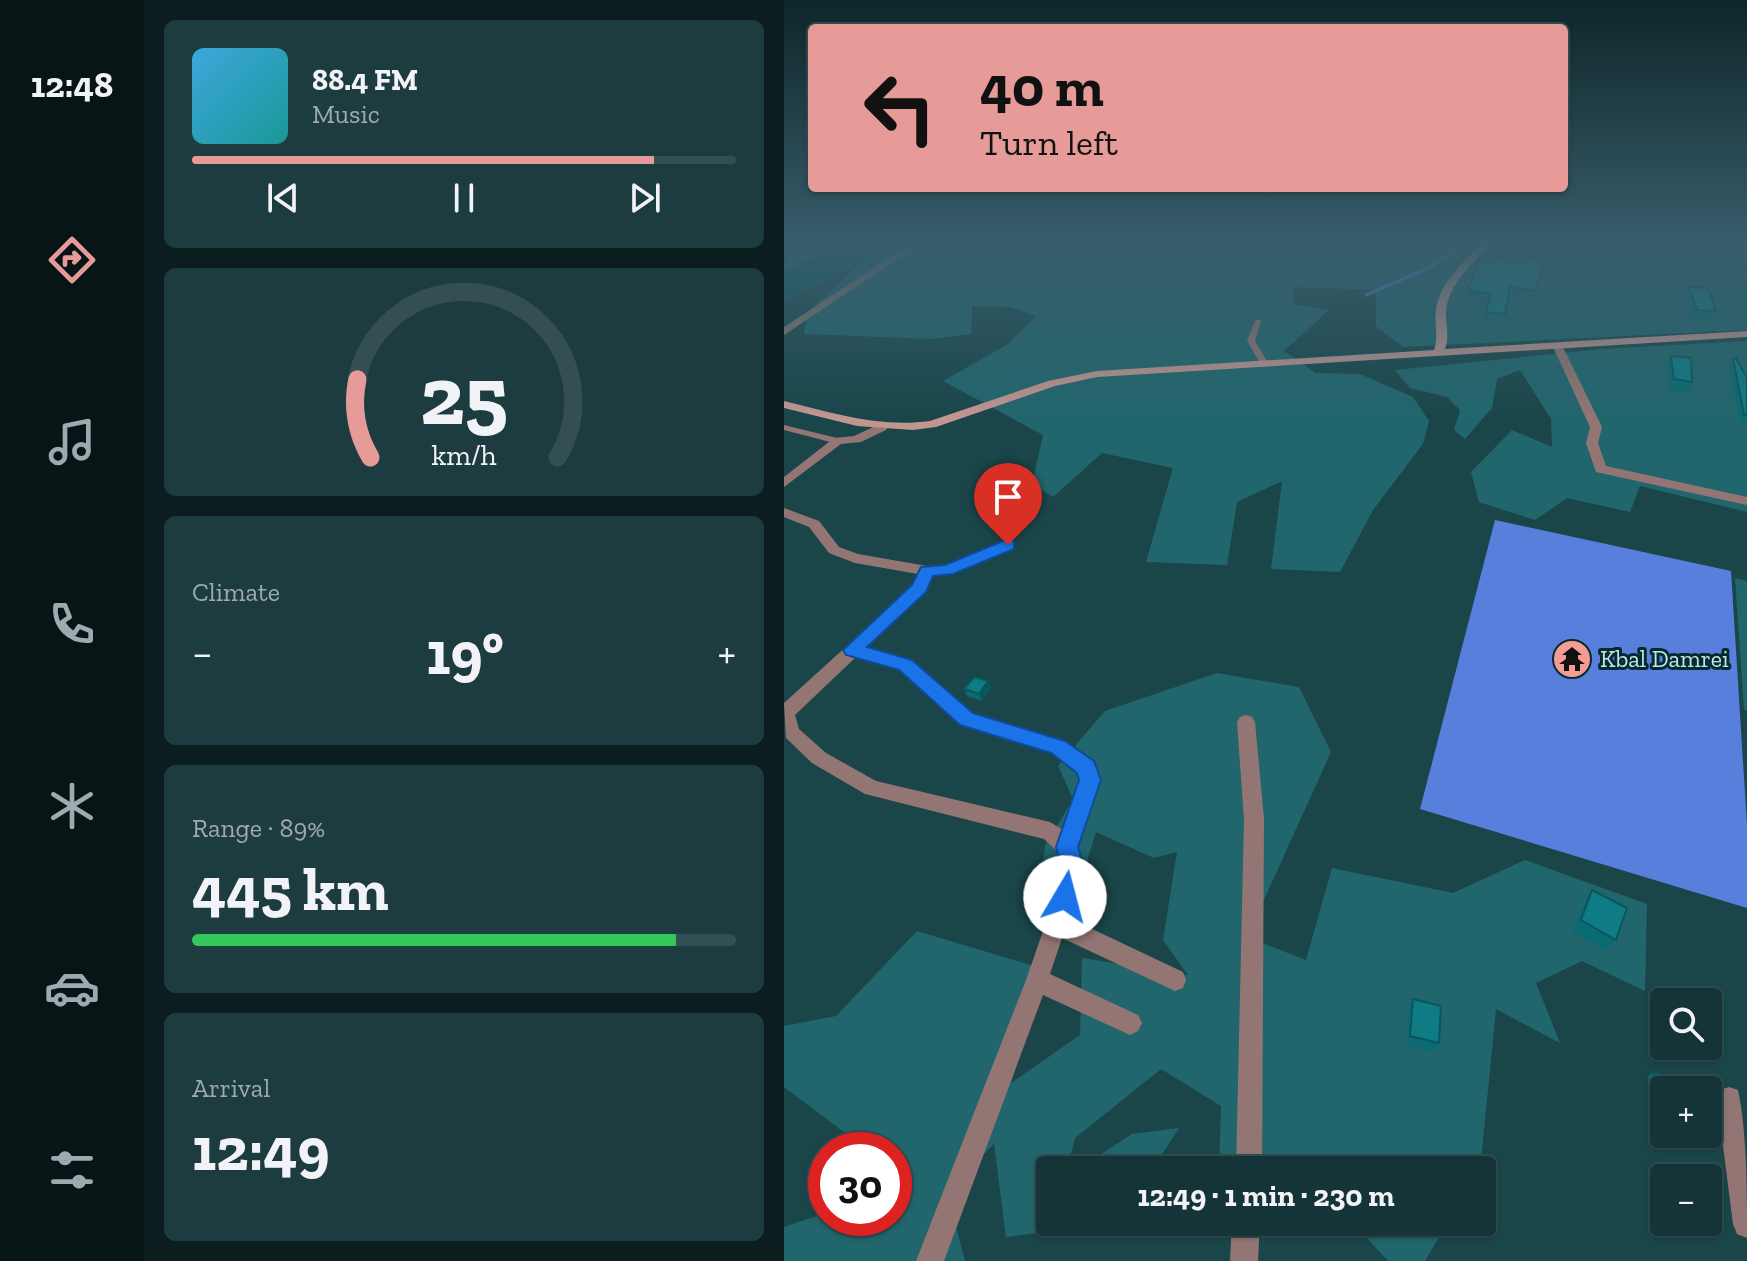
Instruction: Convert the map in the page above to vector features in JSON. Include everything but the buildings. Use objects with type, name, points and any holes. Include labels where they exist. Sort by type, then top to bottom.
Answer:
[{"type":"main road","points":[[1437,354],[1444,343],[1441,310],[1444,300]]},
{"type":"main road","points":[[784,404],[882,427],[911,428],[1079,376],[1747,334]]},
{"type":"street","points":[[784,332],[832,300]]},
{"type":"street","points":[[1558,347],[1596,427],[1592,443],[1601,469],[1747,501]]},
{"type":"street","points":[[784,483],[838,441],[857,439],[882,427]]},
{"type":"street","points":[[784,512],[814,524],[834,550],[855,558],[927,571],[947,570],[1008,545]]},
{"type":"street","points":[[927,571],[920,588],[784,714],[792,733],[819,758],[872,788],[1050,831],[1067,847],[1074,871],[1037,980],[930,1261]]},
{"type":"street","points":[[852,650],[905,665],[967,719],[1058,747],[1086,767],[1090,780],[1067,847]]},
{"type":"street","points":[[1246,722],[1254,819],[1249,1156]]},
{"type":"street","points":[[1057,924],[1175,980]]},
{"type":"street","points":[[1037,980],[1130,1023]]},
{"type":"street","points":[[1729,1099],[1747,1224]]},
{"type":"street","points":[[1244,1261],[1245,1236]]},
{"type":"lane","points":[[1258,321],[1251,341],[1264,363]]},
{"type":"lane","points":[[784,427],[838,441]]},
{"type":"lane","points":[[784,437],[794,429]]},
{"type":"shaded area","points":[[821,300],[1294,300],[1294,304],[1329,310],[1284,351],[1316,373],[1360,374],[1413,397],[1429,421],[1423,444],[1373,510],[1340,572],[1271,569],[1282,481],[1237,502],[1227,565],[1146,562],[1173,468],[1102,453],[1053,497],[1032,484],[1043,435],[943,381],[1008,344],[1036,316],[1010,307],[972,306],[971,334],[932,339],[804,334],[807,313]]},
{"type":"shaded area","points":[[1376,300],[1747,300],[1747,330],[1403,347],[1376,326]]},
{"type":"shaded area","points":[[1747,341],[1747,512],[1640,486],[1630,512],[1567,498],[1535,520],[1479,502],[1471,472],[1512,430],[1552,447],[1551,419],[1520,370],[1497,379],[1492,408],[1465,439],[1454,430],[1460,410],[1447,397],[1410,388],[1395,370],[1601,349]]},
{"type":"shaded area","points":[[1735,578],[1747,581],[1747,710],[1744,710]]},
{"type":"shaded area","points":[[1217,673],[1299,687],[1331,752],[1262,904],[1262,943],[1306,960],[1332,868],[1453,893],[1525,860],[1647,904],[1645,991],[1582,961],[1536,983],[1560,1043],[1496,1009],[1481,1156],[1219,1156],[1221,1106],[1161,1069],[1075,1138],[1070,1156],[1036,1156],[1036,1233],[1006,1237],[994,1144],[947,1192],[965,1261],[784,1261],[784,1227],[808,1219],[808,1236],[912,1236],[912,1132],[844,1132],[784,1087],[784,1026],[836,1016],[917,931],[1044,969],[1011,1083],[1080,1035],[1082,958],[1188,975],[1163,940],[1177,852],[1154,858],[1096,832],[1071,912],[1037,921],[1045,846],[1073,799],[1058,766],[1105,711]]},
{"type":"shaded area","points":[[1179,1128],[1161,1156],[1098,1156],[1132,1134]]},
{"type":"shaded area","points":[[1365,1236],[1440,1236],[1425,1261],[1388,1261]]},
{"type":"water","points":[[1495,520],[1731,571],[1747,825],[1747,908],[1420,809]]},
{"type":"place","name":"Kbal Damrei","points":[[1572,659]]},
{"type":"route","points":[[1008,545],[947,570],[927,571],[920,588],[852,650],[905,665],[967,719],[1058,747],[1086,767],[1090,780],[1067,847],[1074,871],[1065,897]]}]
